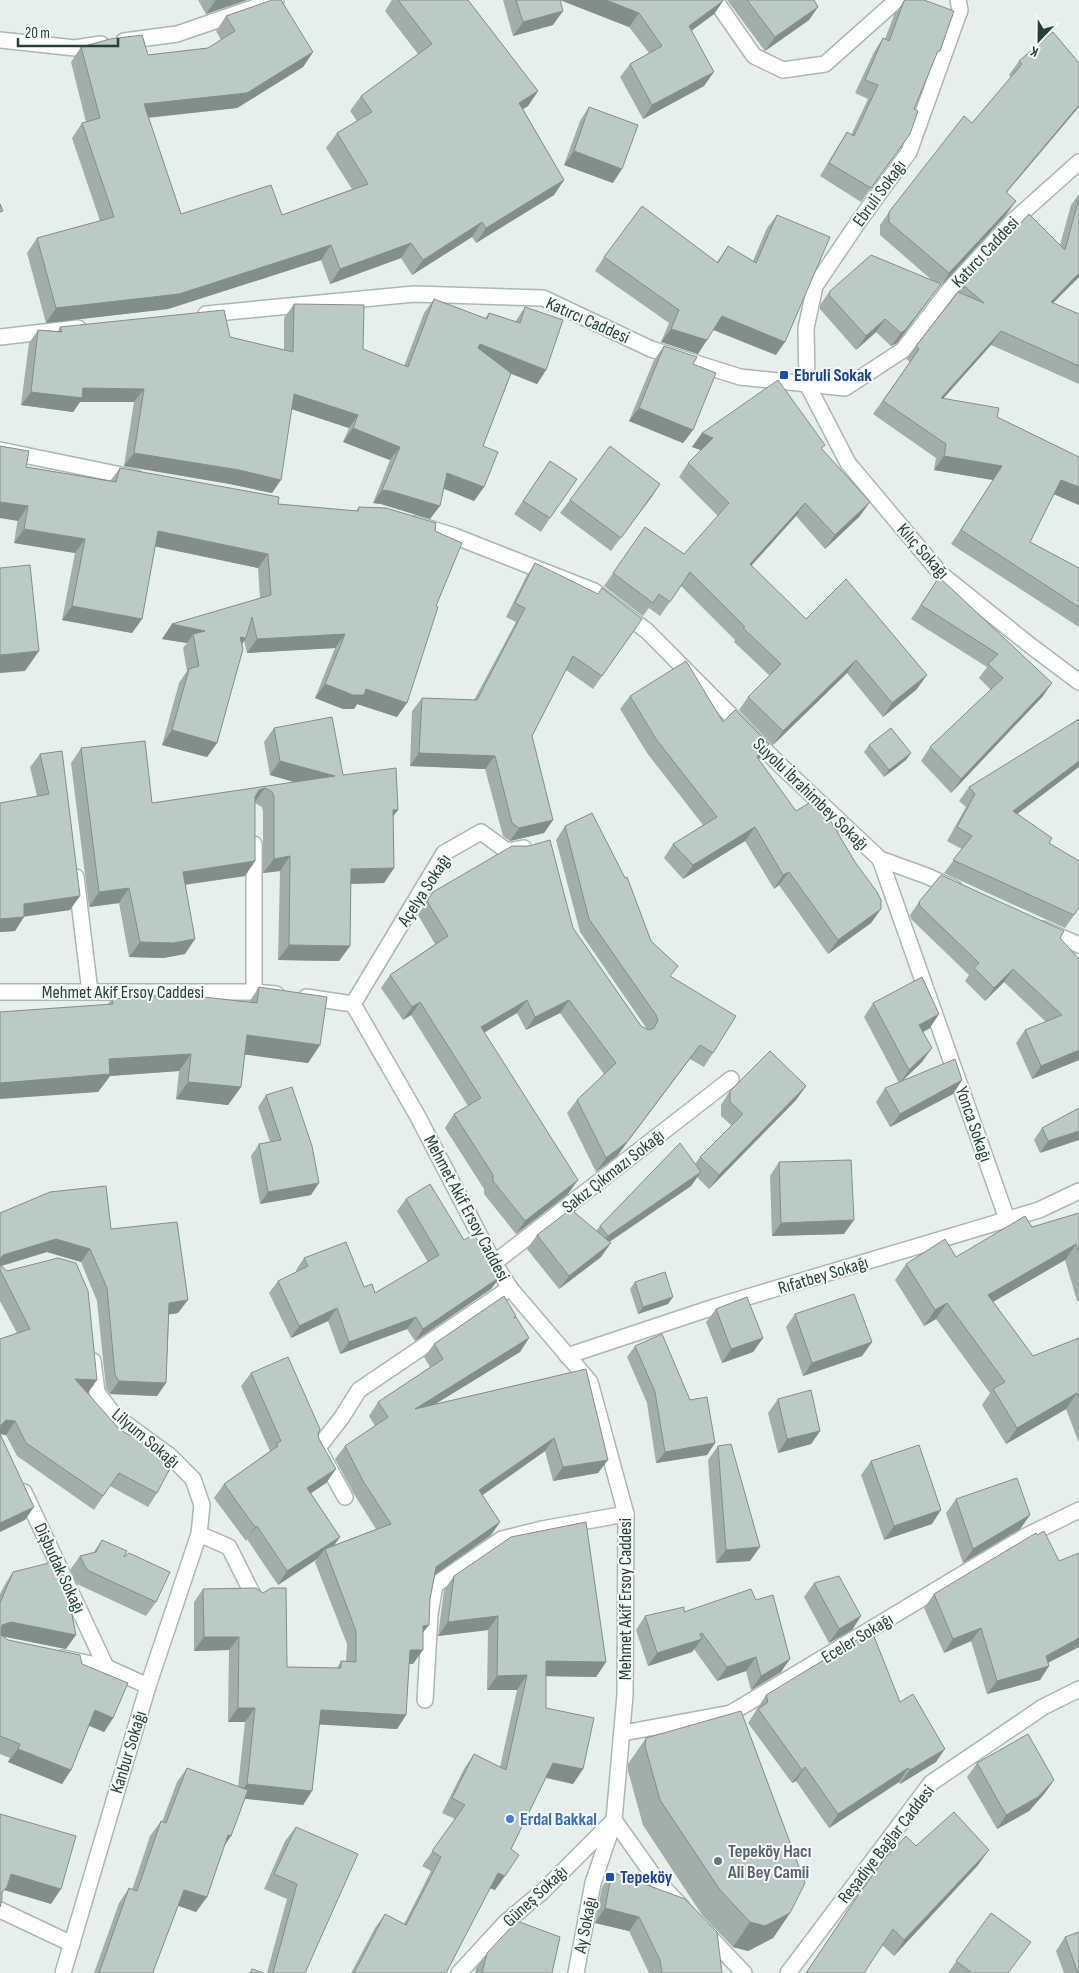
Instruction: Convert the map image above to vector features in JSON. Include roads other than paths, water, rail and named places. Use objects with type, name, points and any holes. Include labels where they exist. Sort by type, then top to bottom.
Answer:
[{"type":"street","points":[[0,40],[76,48],[177,34],[276,0]]},
{"type":"street","points":[[714,0],[754,56],[783,70],[825,64],[897,0]]},
{"type":"street","name":"Ebruli Sokağı","points":[[807,384],[806,328],[815,286],[859,220],[909,152],[960,10],[958,0]]},
{"type":"street","name":"Katırcı Caddesi","points":[[187,316],[414,294],[543,298],[651,349],[740,377],[845,388],[903,350],[949,290],[1013,221],[1079,162]]},
{"type":"street","points":[[0,338],[92,326]]},
{"type":"street","name":"Kılıç Sokağı","points":[[807,384],[848,463],[941,574],[1079,682]]},
{"type":"street","points":[[0,450],[150,480]]},
{"type":"street","name":"Suyolu İbrahimbey Sokağı","points":[[407,522],[454,536],[594,591],[647,631],[780,765],[880,859],[927,876],[972,896]]},
{"type":"street","points":[[254,831],[254,992]]},
{"type":"street","name":"Açelya Sokağı","points":[[353,1004],[444,853],[481,832],[507,851],[519,850],[538,844]]},
{"type":"street","name":"Yonca Sokağı","points":[[880,859],[1007,1219]]},
{"type":"street","points":[[75,867],[90,992]]},
{"type":"street","points":[[1034,925],[1079,945]]},
{"type":"street","name":"Mehmet Akif Ersoy Caddesi","points":[[0,992],[254,992],[311,997],[353,1004],[417,1115],[494,1263],[510,1288],[590,1382],[626,1514],[625,1695],[614,1820]]},
{"type":"street","name":"Sakız Çıkmazı Sokağı","points":[[494,1263],[732,1079]]},
{"type":"street","name":"Rıfatbey Sokağı","points":[[566,1356],[714,1308],[1039,1210],[1079,1191]]},
{"type":"street","points":[[345,1497],[318,1448],[342,1418],[359,1390],[510,1288]]},
{"type":"street","name":"Lilyum Sokağı","points":[[92,1348],[98,1392],[114,1414],[170,1456],[193,1479],[202,1505],[199,1534]]},
{"type":"street","name":"Dişbudak Sokağı","points":[[17,1478],[106,1667]]},
{"type":"street","name":"Eceler Sokağı","points":[[623,1734],[731,1713],[1026,1536],[1079,1510]]},
{"type":"street","points":[[425,1700],[430,1614],[435,1585],[502,1540],[542,1529],[626,1514]]},
{"type":"street","points":[[199,1534],[229,1547],[254,1597]]},
{"type":"street","name":"Kanbur Sokağı","points":[[64,1973],[148,1686],[199,1534]]},
{"type":"street","points":[[48,1655],[106,1667],[148,1686]]},
{"type":"street","name":"Reşadiye Bağlar Caddesi","points":[[788,1973],[932,1783],[1043,1707],[1079,1689]]},
{"type":"street","points":[[614,1820],[658,1882],[744,1973]]},
{"type":"street","name":"Güneş Sokağı","points":[[459,1973],[506,1922],[542,1892],[614,1820]]},
{"type":"street","name":"Ay Sokağı","points":[[576,1973],[593,1883],[614,1820]]},
{"type":"street","points":[[0,1912],[72,1944]]},
{"type":"place","name":"Ebruli Sokak","points":[[784,375]]},
{"type":"place","name":"Erdal Bakkal","points":[[510,1819]]},
{"type":"place","name":"Tepeköy Hacı Ali Bey Camii","points":[[718,1861]]},
{"type":"place","name":"Tepeköy","points":[[610,1877]]}]
